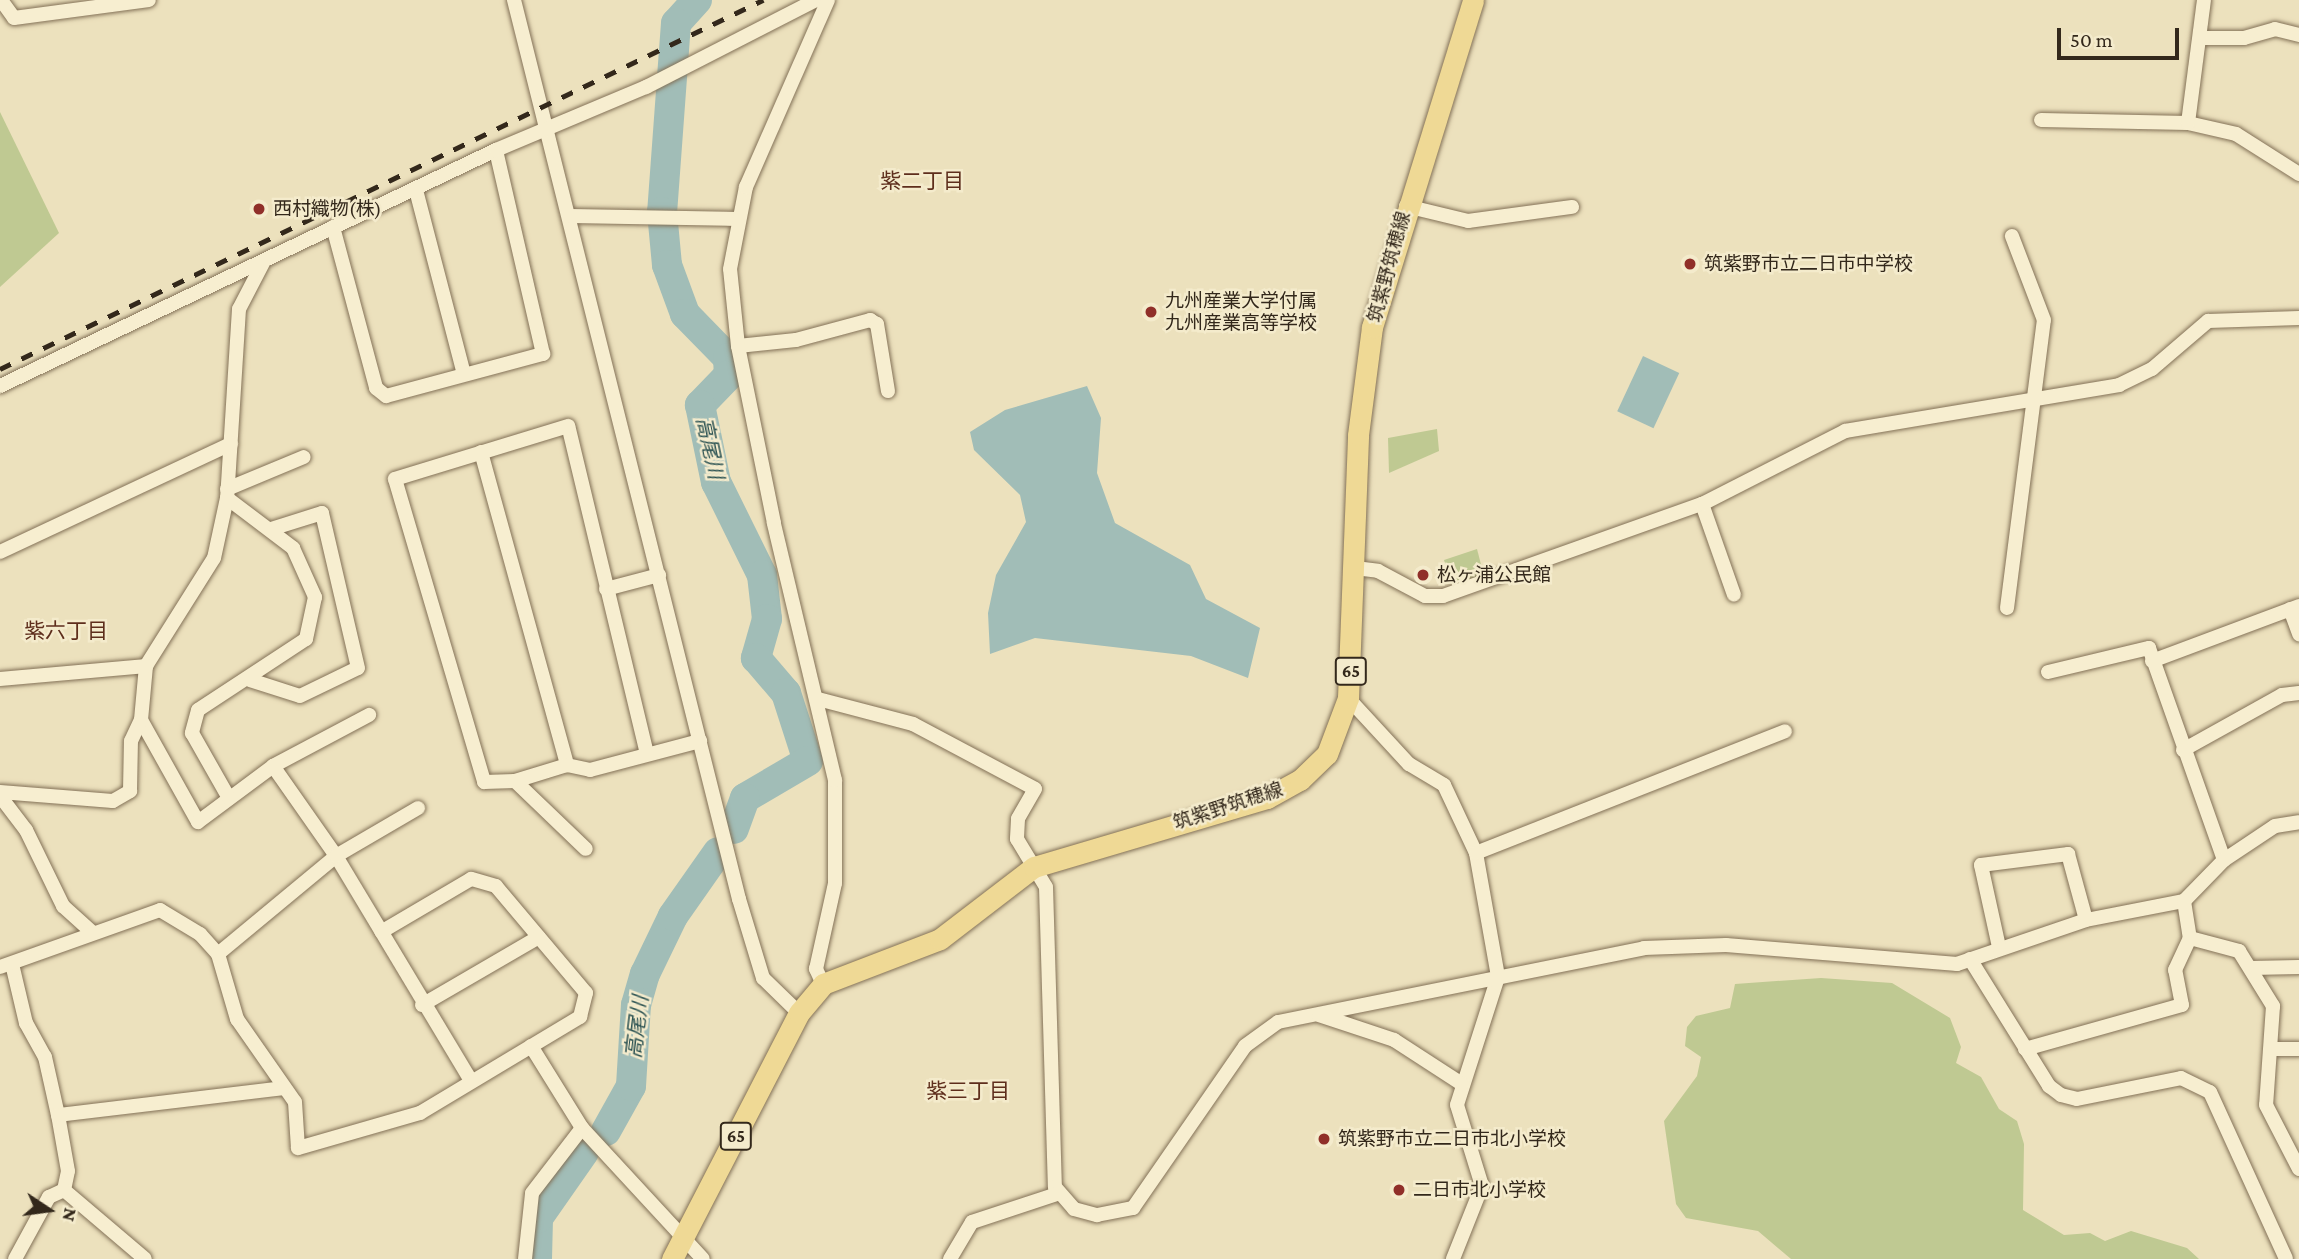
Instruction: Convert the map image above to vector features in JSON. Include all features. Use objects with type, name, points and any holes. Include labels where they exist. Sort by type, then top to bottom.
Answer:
[{"type":"main road","name":"筑紫野筑穂線","points":[[672,1259],[799,1013],[823,984],[940,939],[1034,867],[1266,798],[1300,780],[1326,754],[1348,698],[1360,414],[1372,327],[1406,206],[1472,0]]},
{"type":"street","points":[[1,0],[14,18],[149,0]]},
{"type":"street","points":[[514,0],[571,216],[700,741],[763,978],[799,1013]]},
{"type":"street","points":[[0,386],[496,150],[646,87],[816,0]]},
{"type":"street","points":[[823,984],[816,969],[835,883],[835,780],[738,346],[730,269],[738,219],[828,0]]},
{"type":"street","points":[[2188,123],[2204,0]]},
{"type":"street","points":[[2201,38],[2244,38],[2275,29],[2299,36]]},
{"type":"street","points":[[2041,120],[2188,123],[2235,134],[2299,174]]},
{"type":"street","points":[[333,227],[376,388],[386,396],[543,354],[496,150]]},
{"type":"street","points":[[416,190],[464,374]]},
{"type":"street","points":[[1406,206],[1468,221],[1572,207]]},
{"type":"street","points":[[571,216],[738,219]]},
{"type":"street","points":[[2007,608],[2029,402],[2044,320],[2012,236]]},
{"type":"street","points":[[0,794],[113,801],[130,791],[131,741],[141,720],[146,666],[214,558],[227,494],[239,309],[264,261]]},
{"type":"street","points":[[1355,568],[1378,571],[1424,596],[1443,597],[1702,504],[1846,431],[2029,402],[2130,382],[2208,321],[2299,318]]},
{"type":"street","points":[[738,346],[796,340],[870,320],[877,324],[888,391]]},
{"type":"street","points":[[647,754],[568,426],[396,479],[478,770],[484,782],[515,781],[567,765],[590,770],[700,741]]},
{"type":"street","points":[[0,552],[231,444]]},
{"type":"street","points":[[481,452],[567,765]]},
{"type":"street","points":[[227,494],[304,457]]},
{"type":"street","points":[[227,494],[271,529],[307,569],[314,610],[306,639],[250,680],[198,710],[191,733],[229,798]]},
{"type":"street","points":[[1702,504],[1734,595]]},
{"type":"street","points":[[250,680],[300,696],[358,668],[322,513],[271,529]]},
{"type":"street","points":[[606,589],[659,575]]},
{"type":"street","points":[[2152,661],[2294,607],[2299,634]]},
{"type":"street","points":[[2048,672],[2148,648],[2224,860]]},
{"type":"street","points":[[0,679],[146,666]]},
{"type":"street","points":[[2183,750],[2282,695],[2299,693]]},
{"type":"street","points":[[1348,698],[1409,764],[1444,785],[1476,853],[1498,977],[1462,1084],[1458,1113],[1482,1186],[1453,1259]]},
{"type":"street","points":[[818,699],[913,724],[1035,789],[1018,819],[1017,839],[1046,887],[1057,1194]]},
{"type":"street","points":[[141,720],[198,822],[273,766],[369,715]]},
{"type":"street","points":[[1476,853],[1785,731]]},
{"type":"street","points":[[273,766],[335,856],[422,1005],[471,1081]]},
{"type":"street","points":[[515,781],[586,849]]},
{"type":"street","points":[[0,794],[26,831],[63,906],[91,931]]},
{"type":"street","points":[[218,954],[335,856],[418,808]]},
{"type":"street","points":[[950,1259],[972,1222],[1057,1194],[1097,1215],[1133,1208],[1245,1046],[1278,1022],[1644,948],[1726,945],[1943,965],[1970,960],[1999,947],[2086,920],[2184,901],[2224,860],[2275,826],[2299,822]]},
{"type":"street","points":[[1999,947],[1981,866],[2068,854],[2086,920]]},
{"type":"street","points":[[64,1190],[68,1171],[46,1057],[26,1023],[6,966],[91,931],[160,910],[201,934],[218,954],[237,1019],[295,1102],[298,1148],[420,1114],[580,1017],[586,993],[496,886],[471,879],[381,932]]},
{"type":"street","points":[[2025,1049],[2182,1005],[2175,970],[2190,938],[2184,901]]},
{"type":"street","points":[[422,1005],[539,937]]},
{"type":"street","points":[[2190,938],[2232,947],[2250,968],[2275,1014],[2274,1049],[2266,1105],[2299,1169]]},
{"type":"street","points":[[1970,960],[2049,1086],[2067,1098],[2182,1078],[2201,1084],[2286,1259]]},
{"type":"street","points":[[2250,968],[2299,967]]},
{"type":"street","points":[[1316,1014],[1394,1040],[1462,1084]]},
{"type":"street","points":[[531,1046],[582,1128],[685,1234],[703,1259]]},
{"type":"street","points":[[2274,1049],[2299,1049]]},
{"type":"street","points":[[58,1115],[283,1087]]},
{"type":"street","points":[[525,1259],[532,1193],[582,1128]]},
{"type":"street","points":[[15,1259],[49,1197],[64,1190]]},
{"type":"street","points":[[64,1190],[145,1259]]},
{"type":"green space","points":[[0,112],[59,233],[0,287]]},
{"type":"green space","points":[[1437,429],[1439,451],[1389,473],[1388,438]]},
{"type":"green space","points":[[1477,549],[1484,576],[1451,583],[1444,560]]},
{"type":"green space","points":[[1821,978],[1892,983],[1950,1018],[1961,1047],[1956,1063],[1981,1077],[1999,1109],[2017,1121],[2024,1144],[2023,1210],[2064,1235],[2090,1233],[2105,1241],[2131,1231],[2187,1248],[2199,1259],[1791,1259],[1758,1231],[1686,1218],[1676,1204],[1664,1121],[1697,1076],[1701,1057],[1685,1046],[1687,1027],[1696,1016],[1730,1008],[1735,984]]},
{"type":"water","points":[[1643,356],[1679,373],[1653,428],[1617,411]]},
{"type":"water","points":[[1087,386],[1101,418],[1097,473],[1115,523],[1190,565],[1206,599],[1260,628],[1248,678],[1191,656],[1035,638],[990,654],[988,613],[996,575],[1026,522],[1020,495],[974,450],[970,432],[1005,410]]},
{"type":"waterway","name":"高尾川","points":[[697,0],[676,23],[662,212],[667,265],[685,314],[728,358],[729,375],[700,405],[716,482],[762,575],[767,619],[756,658],[786,693],[808,761],[745,798],[734,829]]},
{"type":"waterway","name":"高尾川","points":[[606,1131],[631,1086],[636,1005],[645,974],[673,916],[718,852]]},
{"type":"waterway","name":"高尾川","points":[[537,1259],[538,1218],[584,1152]]},
{"type":"railway","points":[[0,369],[763,0]]},
{"type":"place","name":"西村織物(株)","points":[[259,209]]},
{"type":"place","name":"筑紫野市立二日市中学校","points":[[1690,264]]},
{"type":"place","name":"九州産業大学付属 九州産業高等学校","points":[[1151,312]]},
{"type":"place","name":"松ヶ浦公民館","points":[[1423,575]]},
{"type":"place","name":"筑紫野市立二日市北小学校","points":[[1324,1139]]},
{"type":"place","name":"二日市北小学校","points":[[1399,1190]]},
{"type":"district","name":"紫二丁目","points":[[922,181]]},
{"type":"district","name":"紫六丁目","points":[[66,631]]},
{"type":"district","name":"紫三丁目","points":[[968,1091]]}]
